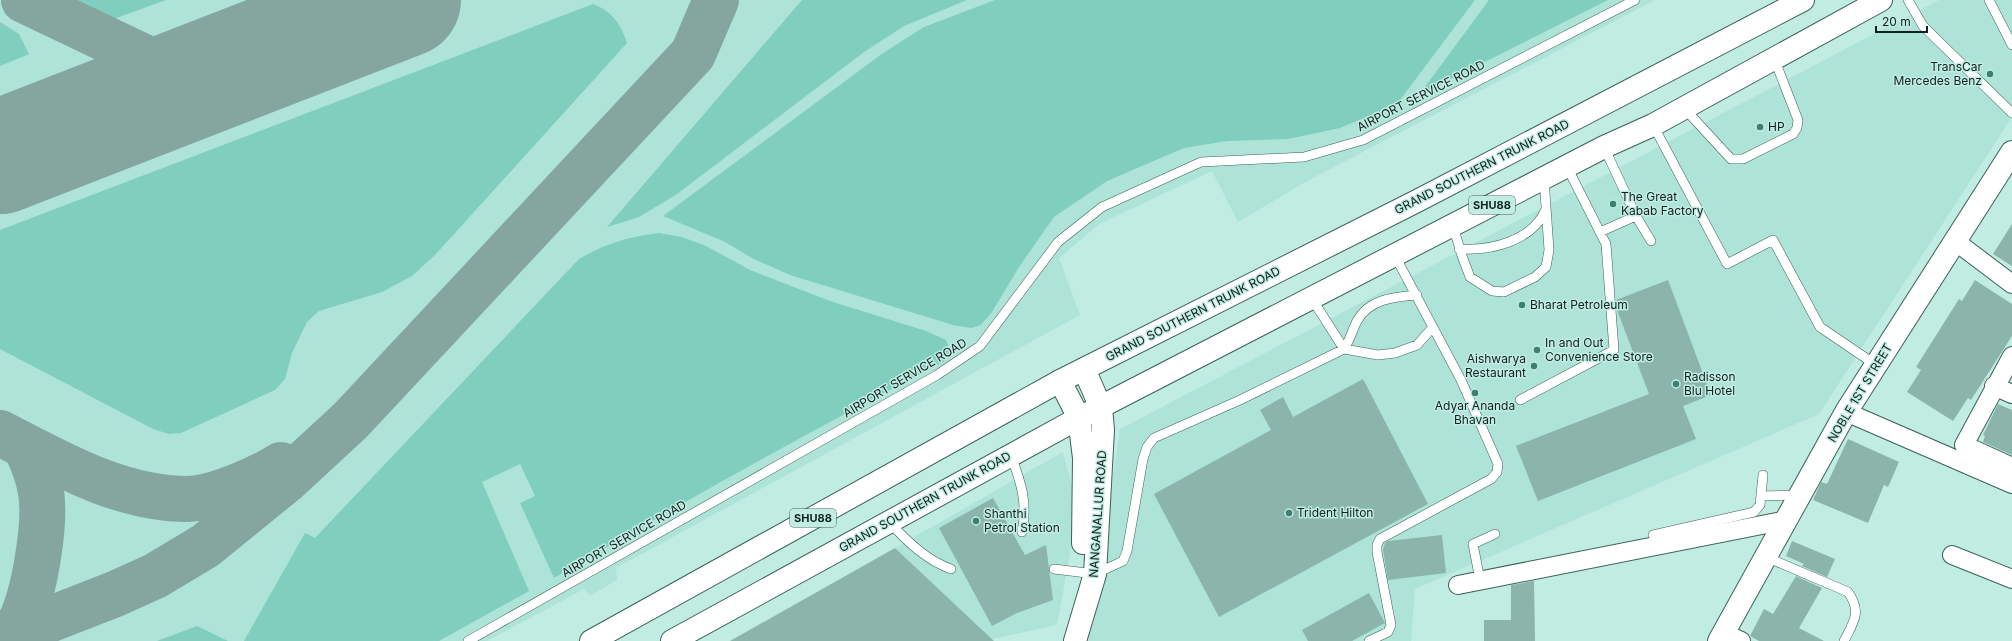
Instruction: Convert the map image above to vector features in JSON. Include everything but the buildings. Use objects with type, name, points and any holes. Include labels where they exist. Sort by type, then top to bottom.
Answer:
[{"type":"main road","name":"GRAND SOUTHERN TRUNK ROAD","points":[[591,641],[1060,381],[1417,201],[1803,0]]},
{"type":"main road","name":"GRAND SOUTHERN TRUNK ROAD","points":[[672,641],[1079,418],[1101,408],[1604,147],[1652,125],[1881,0]]},
{"type":"main road","name":"NOBLE 1ST STREET","points":[[1728,638],[1766,557],[1788,520],[1846,412],[2012,152]]},
{"type":"main road","name":"NANGANALLUR ROAD","points":[[1075,641],[1088,573],[1103,430],[1101,408],[1084,369]]},
{"type":"main road","points":[[1060,381],[1079,418]]},
{"type":"main road","name":"NANGANALLUR ROAD","points":[[1065,641],[1088,573],[1083,552],[1084,458],[1079,418]]},
{"type":"street","points":[[1955,241],[2012,284]]},
{"type":"street","points":[[2012,356],[1994,386],[1964,445],[2012,467]]},
{"type":"street","points":[[1994,386],[2012,394]]},
{"type":"street","points":[[1846,412],[2012,484]]},
{"type":"street","points":[[1458,584],[1788,520]]},
{"type":"street","points":[[1952,555],[2012,579]]},
{"type":"lane","name":"AIRPORT SERVICE ROAD","points":[[468,641],[937,375],[980,346],[1058,242],[1102,207],[1201,162],[1304,157],[1363,140],[1635,0]]},
{"type":"lane","points":[[1908,0],[1923,26],[2012,113]]},
{"type":"lane","points":[[1989,0],[2012,45]]},
{"type":"lane","points":[[1684,108],[1731,158],[1737,160],[1743,159],[1793,134],[1797,128],[1798,120],[1774,58]]},
{"type":"lane","points":[[1652,125],[1727,264],[1773,240],[1820,328],[1876,365]]},
{"type":"lane","points":[[1604,147],[1636,216],[1651,241]]},
{"type":"lane","points":[[1520,400],[1614,350],[1606,244],[1567,167]]},
{"type":"lane","points":[[1453,226],[1459,249],[1470,277],[1492,291],[1504,292],[1535,277],[1546,267],[1549,250],[1544,178]]},
{"type":"lane","points":[[1459,249],[1472,250],[1494,247],[1513,240],[1530,231],[1544,216],[1547,208]]},
{"type":"lane","points":[[1600,232],[1636,216]]},
{"type":"lane","points":[[1369,641],[1388,632],[1391,625],[1377,552],[1377,545],[1380,539],[1491,479],[1497,472],[1498,468],[1498,464],[1461,380],[1395,256]]},
{"type":"lane","points":[[1054,569],[1088,573],[1123,561],[1127,551],[1143,459],[1147,447],[1154,438],[1240,400],[1344,349],[1358,319],[1368,308],[1380,300],[1417,295]]},
{"type":"lane","points":[[1312,299],[1344,349],[1378,355],[1395,353],[1417,345],[1433,328]]},
{"type":"lane","points":[[1011,455],[1025,496],[1025,519],[1022,532]]},
{"type":"lane","points":[[1653,535],[1754,512],[1760,505],[1762,475]]},
{"type":"lane","points":[[1761,496],[1801,495]]},
{"type":"lane","points":[[889,522],[922,554],[937,564],[951,569]]},
{"type":"lane","points":[[1480,580],[1473,544],[1495,534]]},
{"type":"lane","points":[[1766,557],[1848,592],[1855,601],[1857,615],[1844,641]]},
{"type":"shaded area","points":[[0,0],[1655,0],[1307,181],[1238,222],[1212,171],[1099,224],[1059,258],[1080,315],[616,568],[617,580],[590,596],[584,589],[487,641],[0,641]]},
{"type":"shaded area","points":[[52,0],[166,0],[108,21],[93,19]]},
{"type":"shaded area","points":[[802,0],[967,0],[904,26],[864,52],[677,194],[639,217],[607,227]]},
{"type":"shaded area","points":[[995,0],[1475,0],[1397,104],[1340,128],[1288,139],[1227,141],[1184,148],[1107,181],[1054,217],[1019,267],[992,312],[981,325],[971,328],[953,325],[790,275],[754,259],[723,241],[663,216],[883,53],[924,27]]},
{"type":"shaded area","points":[[1489,0],[1608,0],[1419,95]]},
{"type":"shaded area","points":[[1939,0],[2012,0],[2012,117],[1819,414],[1415,589],[1411,641],[1088,641],[1120,429]]},
{"type":"shaded area","points":[[593,4],[611,14],[619,24],[627,43],[435,255],[412,276],[382,292],[319,311],[307,322],[292,353],[285,379],[275,390],[181,433],[169,434],[153,429],[0,349],[0,230]]},
{"type":"shaded area","points":[[0,22],[19,34],[29,54],[0,66]]},
{"type":"shaded area","points":[[659,233],[682,237],[706,246],[750,270],[830,301],[926,331],[946,340],[951,352],[945,361],[748,467],[554,578],[520,503],[535,496],[520,464],[482,482],[529,591],[439,641],[244,641],[305,533],[315,538],[579,259],[618,242],[637,236]]},
{"type":"shaded area","name":"Shanthi Petrol Station","points":[[1063,452],[1078,509],[1057,625],[992,639],[895,548]]},
{"type":"shaded area","points":[[197,626],[228,641],[157,641]]},
{"type":"taxiway","points":[[24,0],[196,82]]},
{"type":"taxiway","points":[[0,639],[115,594],[155,576],[205,546],[285,481],[350,421],[693,54],[716,0]]},
{"type":"taxiway","points":[[0,433],[90,477],[138,493],[163,497],[188,499],[199,498],[249,482],[281,465]]},
{"type":"taxiway","points":[[12,635],[23,616],[32,589],[41,537],[42,505],[40,486],[35,468],[25,446]]},
{"type":"runway","points":[[0,157],[404,0]]},
{"type":"place","name":"TransCar Mercedes Benz","points":[[1990,74]]},
{"type":"place","name":"HP","points":[[1760,127]]},
{"type":"place","name":"The Great Kabab Factory","points":[[1613,204]]},
{"type":"place","name":"Bharat Petroleum","points":[[1522,305]]},
{"type":"place","name":"In and Out Convenience Store","points":[[1537,350]]},
{"type":"place","name":"Aishwarya Restaurant","points":[[1534,366]]},
{"type":"place","name":"Radisson Blu Hotel","points":[[1676,384]]},
{"type":"place","name":"Adyar Ananda Bhavan","points":[[1475,393]]},
{"type":"place","name":"Trident Hilton","points":[[1289,513]]},
{"type":"place","name":"Shanthi Petrol Station","points":[[976,521]]}]
